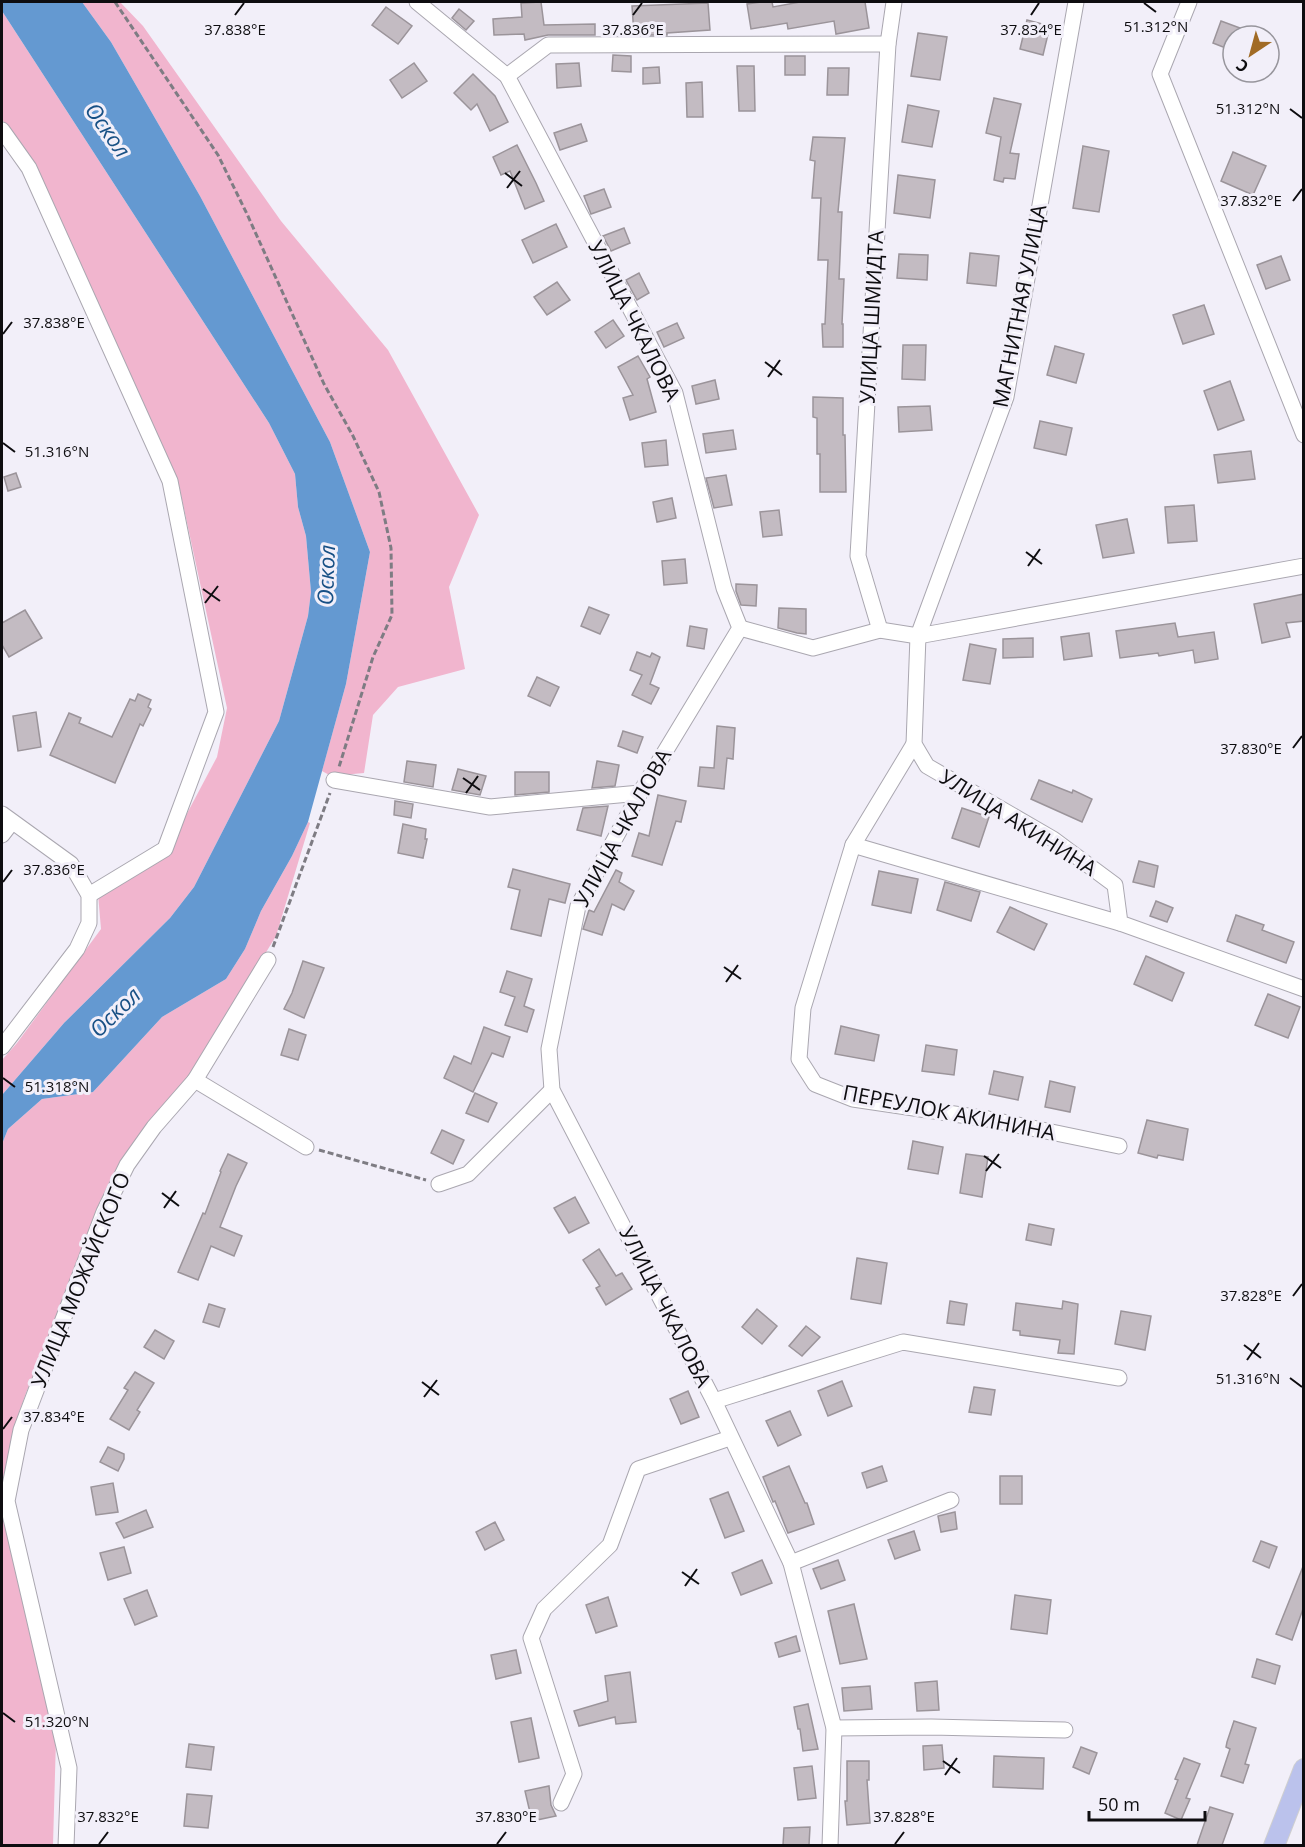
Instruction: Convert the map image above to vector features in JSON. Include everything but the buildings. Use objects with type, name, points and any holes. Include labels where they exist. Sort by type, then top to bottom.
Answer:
[{"type":"main road","points":[[1274,1845],[1304,1769]]},
{"type":"street","name":"УЛИЦА ЧКАЛОВА","points":[[417,2],[507,76],[675,393],[724,588],[740,628],[640,793],[578,906],[549,1049],[552,1090],[714,1401],[791,1563],[834,1728],[831,1845]]},
{"type":"street","name":"УЛИЦА ШМИДТА","points":[[880,630],[858,556],[888,44],[894,2]]},
{"type":"street","name":"МАГНИТНАЯ УЛИЦА","points":[[918,636],[1006,397],[1077,2]]},
{"type":"street","points":[[1189,2],[1160,74],[1304,435]]},
{"type":"street","points":[[507,76],[548,45],[888,44]]},
{"type":"street","points":[[2,130],[29,168],[170,481],[216,712],[165,849],[89,895]]},
{"type":"street","points":[[740,628],[813,648],[880,630],[918,636],[1304,566]]},
{"type":"street","points":[[914,744],[918,636]]},
{"type":"street","name":"ПЕРЕУЛОК АКИНИНА","points":[[914,744],[854,845],[803,1008],[799,1059],[815,1084],[853,1099],[988,1119],[1119,1146]]},
{"type":"street","name":"УЛИЦА АКИНИНА","points":[[914,744],[927,766],[1053,839],[1115,885],[1120,923]]},
{"type":"street","points":[[334,780],[490,807],[640,793]]},
{"type":"street","points":[[2,835],[7,818],[71,864],[89,895],[88,923],[77,949],[4,1044]]},
{"type":"street","points":[[854,845],[1120,923],[1304,989]]},
{"type":"street","name":"УЛИЦА МОЖАЙСКОГО","points":[[66,1845],[69,1768],[6,1502],[21,1430],[104,1212],[127,1165],[154,1127],[195,1080],[268,960]]},
{"type":"street","points":[[2,1026],[4,1044]]},
{"type":"street","points":[[195,1080],[306,1147]]},
{"type":"street","points":[[439,1184],[468,1174],[552,1090]]},
{"type":"street","points":[[714,1401],[903,1342],[1119,1378]]},
{"type":"street","points":[[561,1803],[574,1774],[531,1638],[544,1609],[610,1545],[638,1469],[730,1438]]},
{"type":"street","points":[[791,1563],[951,1500]]},
{"type":"street","points":[[834,1728],[932,1727],[1065,1730]]},
{"type":"path","points":[[115,2],[218,155],[324,384],[353,436],[379,492],[391,548],[392,615],[373,657],[334,780],[268,960]]},
{"type":"path","points":[[306,1147],[439,1184]]},
{"type":"shaded area","points":[[82,2],[120,2],[143,26],[281,221],[388,350],[479,515],[449,587],[465,669],[398,687],[373,715],[364,773],[331,776],[322,771],[346,684],[370,552],[330,442],[200,196],[111,42]]},
{"type":"shaded area","points":[[2,11],[269,423],[295,474],[298,507],[306,536],[311,592],[308,616],[279,721],[194,887],[170,918],[64,1023],[2,1095],[2,1060],[101,929],[98,894],[166,853],[217,757],[227,708],[178,481],[33,162],[2,119]]},
{"type":"shaded area","points":[[308,822],[310,823],[276,936],[193,1072],[118,1167],[14,1427],[2,1502],[2,1144],[8,1129],[42,1099],[93,1092],[162,1017],[226,979],[245,949],[261,911]]},
{"type":"shaded area","points":[[2,1502],[56,1739],[53,1845],[2,1846]]},
{"type":"water","name":"Оскол","points":[[2,2],[82,2],[111,42],[200,196],[330,442],[370,552],[346,684],[308,822],[261,911],[245,949],[226,979],[162,1017],[93,1092],[42,1099],[8,1129],[2,1144],[2,1095],[64,1023],[170,918],[194,887],[279,721],[308,616],[311,592],[306,536],[298,507],[295,474],[269,423],[2,11]]}]
